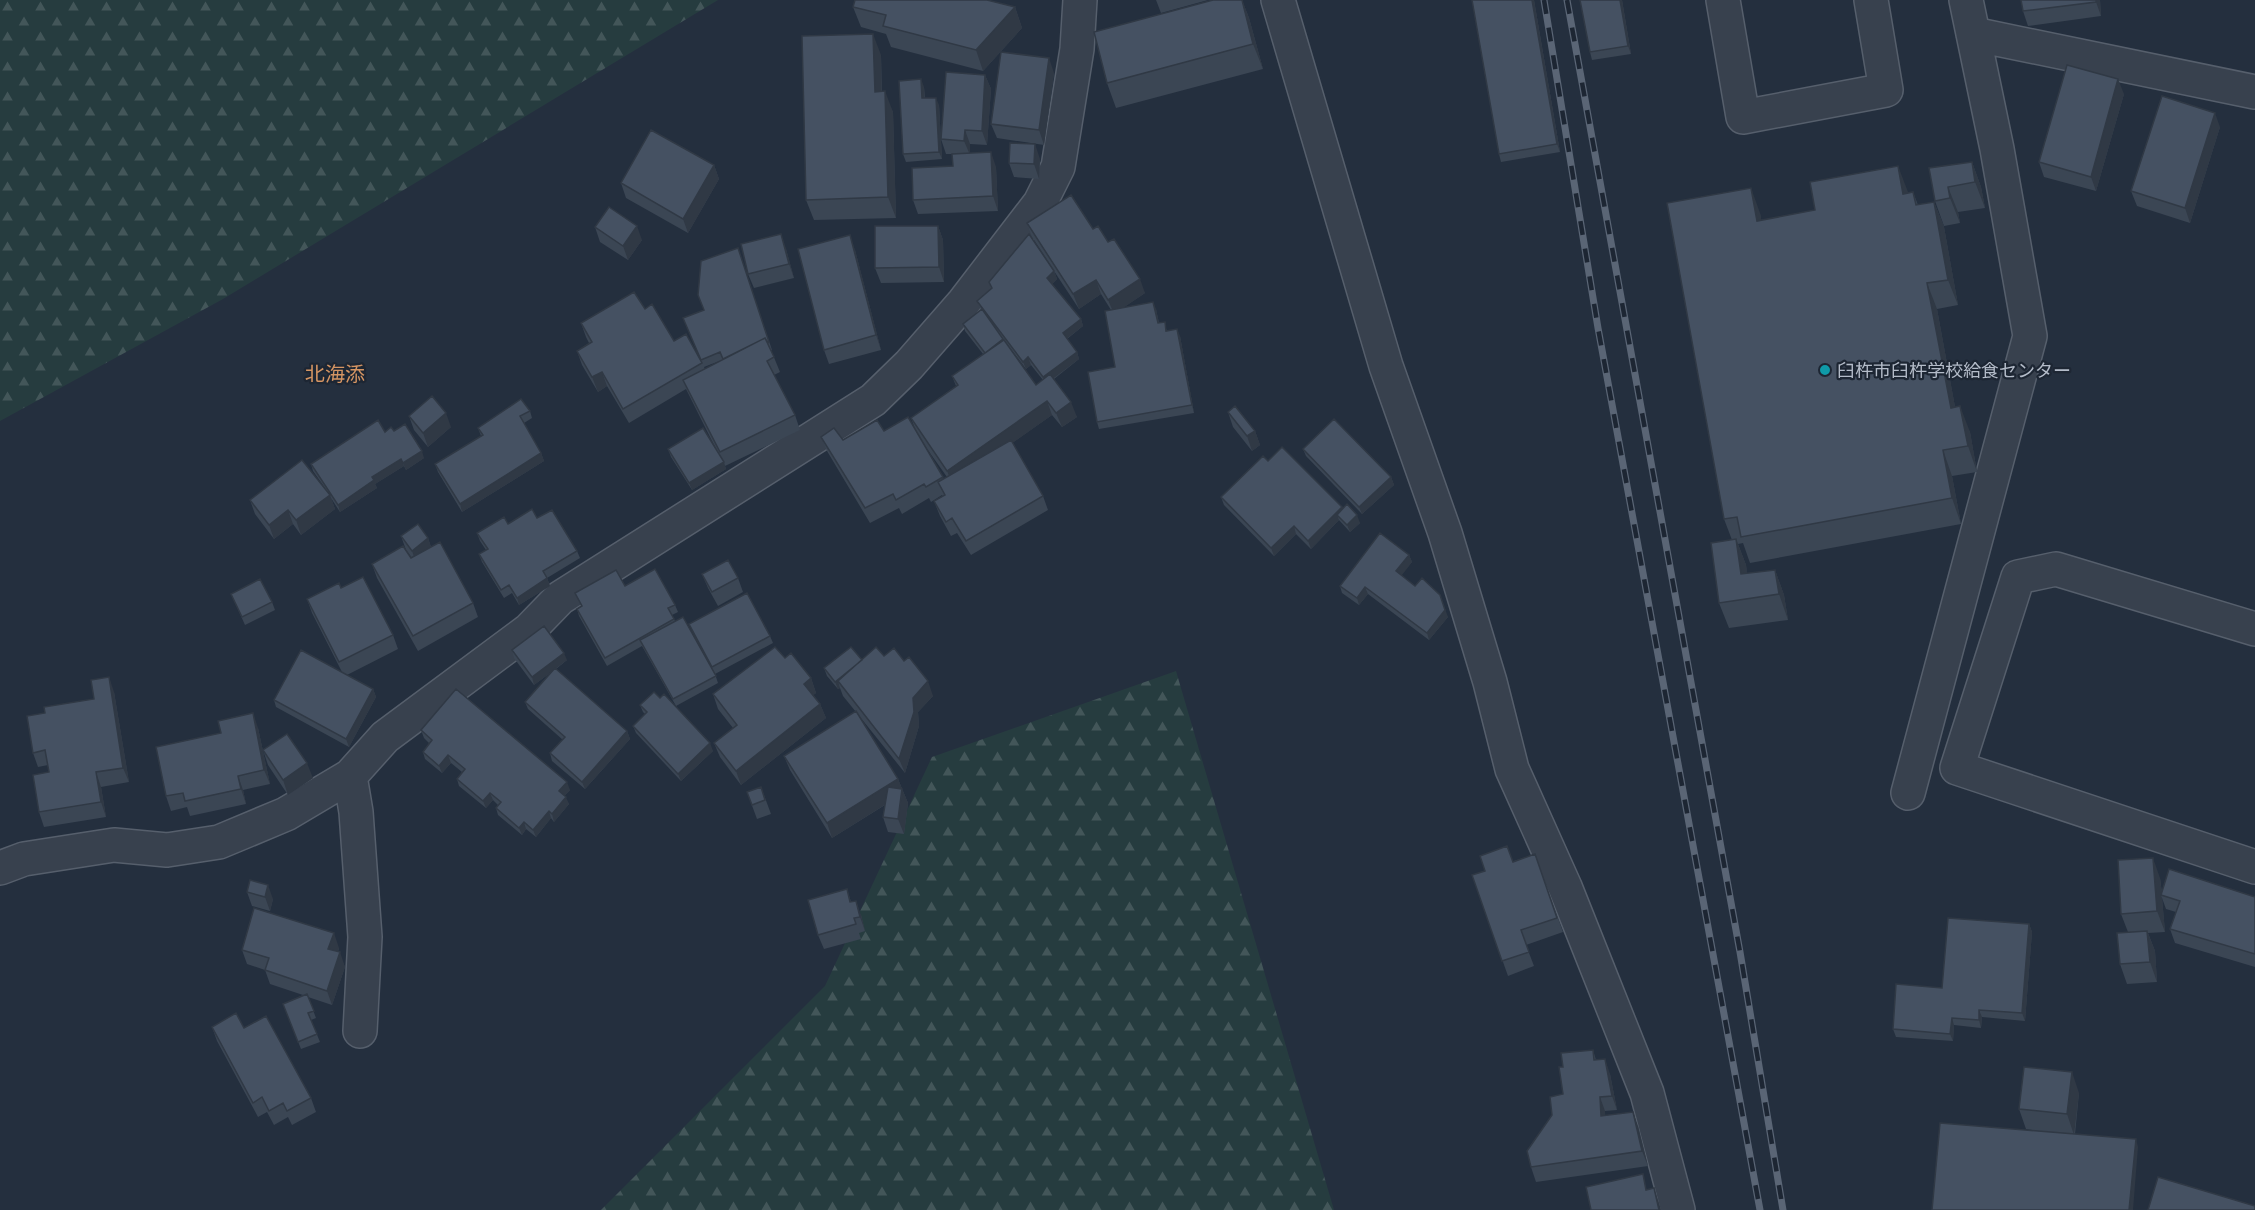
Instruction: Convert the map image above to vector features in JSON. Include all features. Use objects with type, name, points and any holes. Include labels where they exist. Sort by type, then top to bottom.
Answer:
[{"type":"street","points":[[0,868],[24,859],[114,845],[167,850],[219,842],[286,814],[350,776],[386,737],[529,630],[560,598],[873,400],[909,366],[964,302],[1041,203],[1058,167],[1077,49],[1080,0]]},
{"type":"street","points":[[1278,0],[1386,366],[1445,533],[1490,682],[1512,769],[1565,887],[1647,1093],[1678,1210]]},
{"type":"street","points":[[1723,0],[1743,117],[1886,90],[1871,0]]},
{"type":"street","points":[[1908,793],[2030,336],[1997,149],[1966,0]]},
{"type":"street","points":[[1973,34],[2255,92]]},
{"type":"street","points":[[2255,629],[2056,569],[2018,577],[1957,768],[2255,867]]},
{"type":"street","points":[[350,776],[357,812],[365,937],[360,1031]]},
{"type":"green space","points":[[0,0],[718,0],[223,299],[0,421]]},
{"type":"green space","points":[[1176,671],[1334,1210],[601,1210],[825,986],[932,757]]},
{"type":"building","points":[[855,0],[987,0],[1015,7],[976,50],[883,26],[886,15],[853,7]]},
{"type":"building","points":[[1213,0],[1242,0],[1253,44],[1107,83],[1094,32]]},
{"type":"building","points":[[1472,0],[1532,0],[1557,144],[1499,154]]},
{"type":"building","points":[[1580,0],[1620,0],[1628,46],[1590,52]]},
{"type":"building","points":[[2021,0],[2096,0],[2096,2],[2023,11]]},
{"type":"building","points":[[873,34],[875,92],[885,91],[888,197],[806,200],[802,36]]},
{"type":"building","points":[[1001,52],[1049,58],[1039,130],[991,124]]},
{"type":"building","points":[[2067,65],[2118,79],[2091,177],[2039,162]]},
{"type":"building","points":[[946,72],[985,75],[982,131],[965,130],[964,141],[941,139]]},
{"type":"building","points":[[921,79],[922,98],[936,98],[939,152],[903,154],[899,81]]},
{"type":"building","points":[[2162,96],[2215,113],[2185,208],[2131,191]]},
{"type":"building","points":[[651,130],[714,165],[683,219],[621,183]]},
{"type":"building","points":[[1010,143],[1035,144],[1034,164],[1009,163]]},
{"type":"building","points":[[991,152],[993,196],[913,200],[912,168],[953,166],[952,154]]},
{"type":"building","points":[[1972,162],[1975,182],[1948,187],[1950,198],[1935,201],[1929,168]]},
{"type":"building","name":"臼杵市臼杵学校給食センター","points":[[1898,166],[1903,194],[1913,192],[1916,205],[1934,202],[1948,280],[1927,283],[1951,408],[1960,406],[1968,446],[1943,450],[1952,498],[1741,537],[1737,517],[1724,519],[1667,203],[1751,188],[1757,221],[1815,210],[1810,182]]},
{"type":"building","points":[[1071,195],[1093,229],[1098,226],[1108,242],[1114,239],[1140,279],[1108,300],[1096,280],[1073,294],[1027,223]]},
{"type":"building","points":[[609,207],[637,226],[623,246],[595,227]]},
{"type":"building","points":[[875,226],[938,226],[939,267],[875,268]]},
{"type":"building","points":[[781,234],[789,264],[748,274],[741,244]]},
{"type":"building","points":[[1029,234],[1054,271],[1047,278],[1081,319],[1063,333],[1077,352],[1043,377],[1028,357],[1023,362],[977,301],[992,288],[989,282]]},
{"type":"building","points":[[850,235],[876,335],[824,350],[798,249]]},
{"type":"building","points":[[738,248],[769,342],[765,338],[723,359],[720,352],[701,360],[683,318],[704,310],[698,295],[701,261]]},
{"type":"building","points":[[634,292],[645,309],[652,304],[674,341],[686,334],[702,363],[623,409],[602,372],[592,377],[577,351],[592,342],[581,323]]},
{"type":"building","points":[[1153,302],[1158,323],[1165,322],[1166,331],[1177,329],[1192,405],[1097,422],[1088,372],[1115,367],[1105,311]]},
{"type":"building","points":[[982,309],[1003,339],[985,353],[963,324]]},
{"type":"building","points":[[765,338],[774,357],[767,361],[795,415],[720,452],[683,380]]},
{"type":"building","points":[[1004,340],[1036,385],[1050,374],[1071,402],[1056,413],[1047,401],[947,471],[911,418],[958,385],[952,376]]},
{"type":"building","points":[[432,396],[446,413],[423,433],[409,416]]},
{"type":"building","points":[[521,399],[530,411],[520,416],[541,453],[460,504],[435,464],[483,435],[478,428]]},
{"type":"building","points":[[1235,406],[1255,431],[1247,436],[1228,412]]},
{"type":"building","points":[[908,417],[943,477],[926,487],[924,484],[896,500],[893,494],[865,508],[821,437],[834,428],[843,440],[877,420],[884,431]]},
{"type":"building","points":[[1334,419],[1391,477],[1359,507],[1303,449]]},
{"type":"building","points":[[378,420],[385,432],[391,427],[394,431],[405,424],[422,451],[403,463],[401,459],[372,477],[374,480],[338,505],[311,464]]},
{"type":"building","points":[[703,428],[724,462],[689,483],[668,449]]},
{"type":"building","points":[[1011,440],[1043,496],[966,541],[952,518],[946,522],[934,501],[945,495],[938,482]]},
{"type":"building","points":[[1282,447],[1342,507],[1308,541],[1294,526],[1271,548],[1221,497],[1263,456],[1268,461]]},
{"type":"building","points":[[302,460],[330,495],[296,520],[288,510],[269,525],[250,500]]},
{"type":"building","points":[[1347,504],[1357,515],[1347,525],[1337,515]]},
{"type":"building","points":[[532,509],[537,518],[552,510],[577,551],[543,571],[547,578],[517,598],[509,585],[501,590],[479,554],[488,549],[477,533],[504,517],[508,524]]},
{"type":"building","points":[[418,524],[428,538],[412,551],[401,536]]},
{"type":"building","points":[[1380,533],[1409,555],[1396,571],[1415,586],[1422,578],[1440,595],[1445,610],[1427,633],[1365,587],[1357,598],[1340,586]]},
{"type":"building","points":[[1736,539],[1741,574],[1775,570],[1779,594],[1719,603],[1711,543]]},
{"type":"building","points":[[440,542],[473,603],[413,636],[372,564],[403,546],[411,558]]},
{"type":"building","points":[[728,560],[738,578],[712,592],[702,574]]},
{"type":"building","points":[[655,569],[675,605],[668,608],[674,619],[605,658],[577,609],[582,606],[575,593],[616,570],[625,586]]},
{"type":"building","points":[[363,577],[393,635],[339,662],[307,599],[339,583],[341,588]]},
{"type":"building","points":[[260,579],[272,602],[242,617],[231,594]]},
{"type":"building","points":[[747,593],[770,636],[712,667],[689,624]]},
{"type":"building","points":[[683,617],[716,676],[673,699],[640,640]]},
{"type":"building","points":[[544,626],[564,653],[532,677],[512,650]]},
{"type":"building","points":[[775,647],[785,658],[791,653],[811,678],[804,684],[820,704],[736,771],[714,743],[737,725],[713,694]]},
{"type":"building","points":[[851,647],[862,660],[835,682],[824,668]]},
{"type":"building","points":[[876,647],[884,656],[894,648],[904,661],[909,657],[928,681],[913,698],[914,712],[899,759],[838,681]]},
{"type":"building","points":[[301,650],[373,689],[346,739],[274,700]]},
{"type":"building","points":[[555,668],[627,731],[582,782],[550,753],[565,737],[525,702]]},
{"type":"building","points":[[109,677],[123,768],[96,772],[101,802],[39,812],[33,775],[49,772],[45,750],[33,753],[27,716],[45,713],[44,707],[94,699],[91,680]]},
{"type":"building","points":[[456,689],[567,782],[559,791],[566,797],[552,814],[549,811],[533,830],[524,822],[519,828],[496,808],[501,802],[490,793],[483,801],[457,779],[465,769],[448,755],[439,766],[423,752],[432,740],[421,730]]},
{"type":"building","points":[[654,692],[660,698],[664,694],[710,743],[678,774],[633,726],[647,712],[640,705]]},
{"type":"building","points":[[856,711],[898,779],[827,823],[784,756]]},
{"type":"building","points":[[253,713],[264,770],[238,776],[241,789],[185,801],[183,793],[166,796],[156,747],[221,733],[218,721]]},
{"type":"building","points":[[287,734],[307,763],[283,780],[263,750]]},
{"type":"building","points":[[761,787],[765,800],[752,805],[747,792]]},
{"type":"building","points":[[888,787],[902,789],[898,819],[883,817]]},
{"type":"building","points":[[1507,846],[1513,862],[1535,854],[1557,918],[1521,930],[1529,952],[1502,961],[1472,875],[1485,871],[1480,856]]},
{"type":"building","points":[[2153,858],[2157,911],[2121,914],[2118,860]]},
{"type":"building","points":[[2169,869],[2255,897],[2255,954],[2170,929],[2180,901],[2161,895]]},
{"type":"building","points":[[250,880],[268,885],[265,897],[247,892]]},
{"type":"building","points":[[847,889],[850,902],[856,901],[860,917],[854,918],[856,924],[818,935],[808,900]]},
{"type":"building","points":[[254,908],[334,933],[328,949],[340,952],[327,991],[265,970],[269,958],[242,950]]},
{"type":"building","points":[[1948,918],[2029,924],[2022,1013],[1979,1010],[1979,1020],[1952,1018],[1950,1034],[1893,1029],[1896,984],[1942,988]]},
{"type":"building","points":[[2147,931],[2150,962],[2120,964],[2117,933]]},
{"type":"building","points":[[307,994],[314,1011],[308,1013],[317,1034],[298,1042],[283,1004]]},
{"type":"building","points":[[236,1013],[244,1028],[266,1016],[311,1098],[287,1111],[283,1103],[269,1111],[262,1097],[253,1103],[212,1027]]},
{"type":"building","points":[[1593,1050],[1594,1060],[1605,1059],[1612,1096],[1600,1097],[1601,1116],[1633,1112],[1642,1151],[1531,1167],[1527,1151],[1552,1115],[1550,1097],[1563,1094],[1559,1067],[1563,1067],[1561,1053]]},
{"type":"building","points":[[2024,1067],[2072,1072],[2067,1114],[2019,1109]]},
{"type":"building","points":[[1940,1123],[2136,1139],[2129,1210],[1932,1210]]},
{"type":"building","points":[[1643,1174],[1646,1190],[1654,1188],[1659,1210],[1591,1210],[1586,1187]]},
{"type":"building","points":[[2158,1177],[2255,1206],[2255,1210],[2148,1210]]},
{"type":"railway","points":[[1544,0],[1598,328],[1760,1210]]},
{"type":"railway","points":[[1567,0],[1740,952],[1783,1210]]},
{"type":"place","name":"臼杵市臼杵学校給食センター","points":[[1825,370]]},
{"type":"district","name":"北海添","points":[[335,373]]}]
